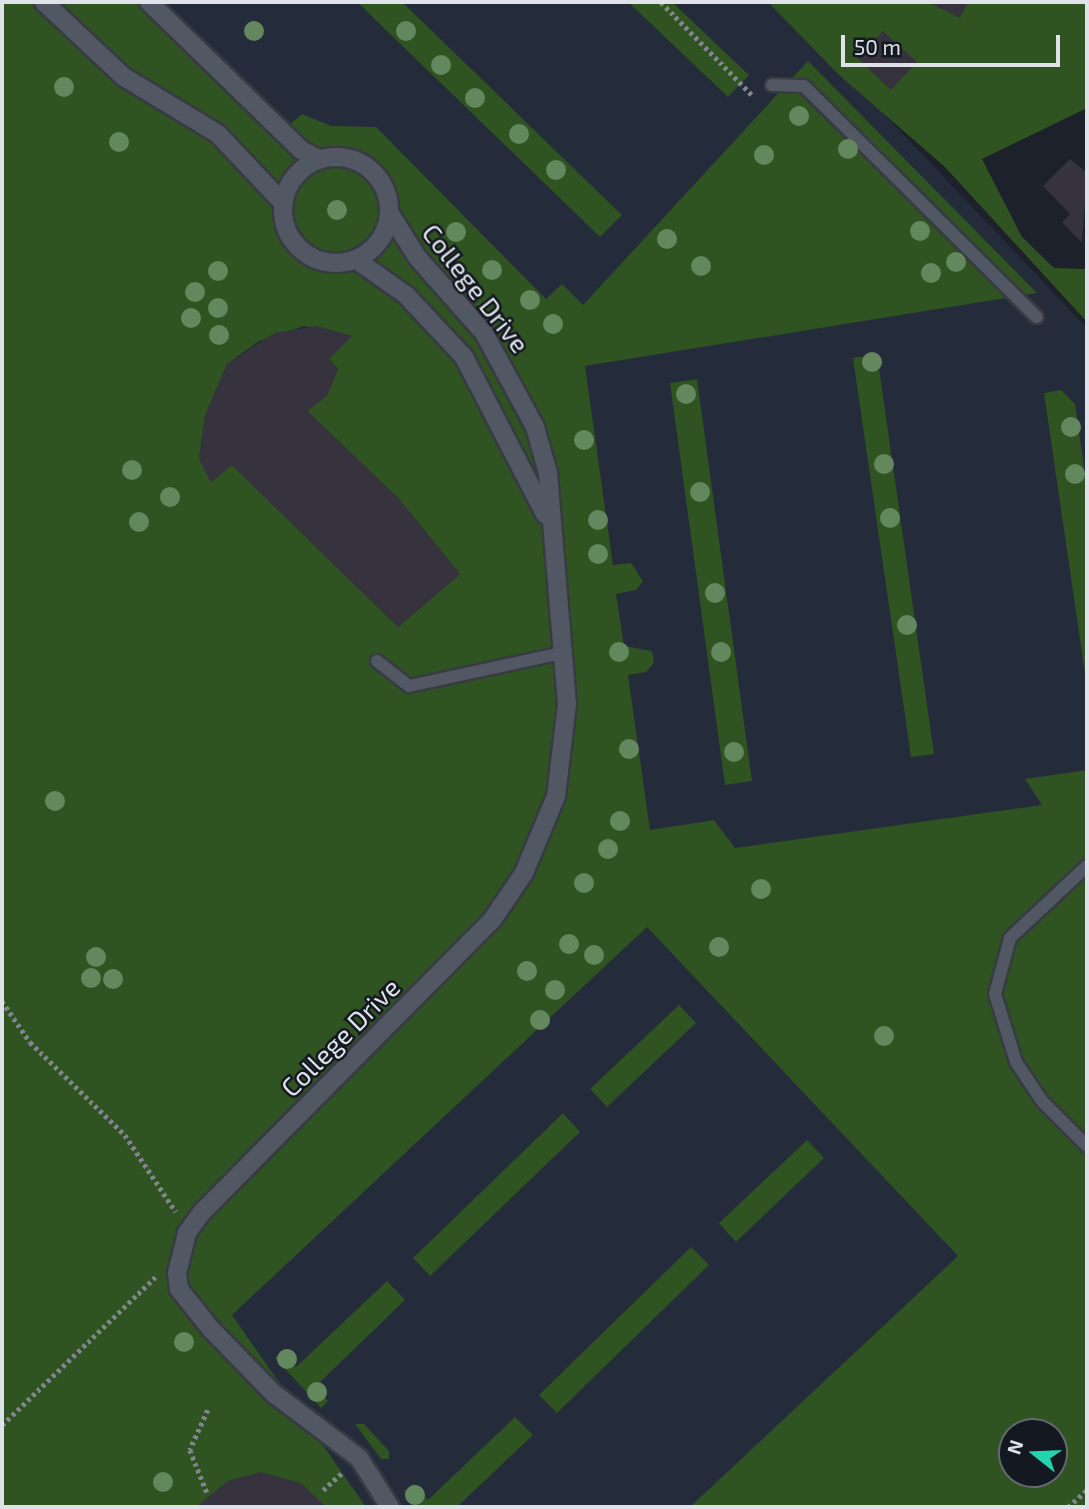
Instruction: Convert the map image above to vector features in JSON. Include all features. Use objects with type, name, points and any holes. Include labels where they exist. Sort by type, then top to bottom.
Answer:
[{"type":"street","points":[[44,2],[124,77],[218,134],[283,203],[297,247],[324,262],[355,260]]},
{"type":"street","name":"College Drive","points":[[149,2],[301,150],[320,159],[343,157],[364,165],[383,184],[389,212],[509,372],[548,473],[547,517],[561,653],[566,741],[556,796],[524,873],[492,920],[187,1233],[179,1254],[179,1289],[189,1304],[273,1393],[359,1458],[390,1507]]},
{"type":"street","points":[[283,203],[299,171],[320,159]]},
{"type":"street","name":"College Drive","points":[[389,212],[375,246],[355,260],[406,295],[464,357],[547,517]]},
{"type":"lane","points":[[772,85],[804,86],[1037,317]]},
{"type":"lane","points":[[377,661],[409,686],[561,653]]},
{"type":"lane","points":[[1087,866],[1010,939],[995,994],[1016,1062],[1042,1101],[1087,1146]]},
{"type":"path","points":[[661,2],[757,100]]},
{"type":"path","points":[[2,1001],[30,1042],[125,1135],[187,1233]]},
{"type":"path","points":[[2,1425],[179,1254]]},
{"type":"path","points":[[208,1410],[190,1450],[208,1495]]},
{"type":"path","points":[[323,1490],[344,1471]]},
{"type":"path","points":[[1068,1507],[1087,1490]]},
{"type":"shaded area","points":[[2,2],[778,2],[1087,328],[1087,1507],[2,1507]]},
{"type":"green space","points":[[2,2],[149,2],[282,131],[302,114],[331,126],[376,127],[546,299],[562,284],[583,305],[808,61],[1037,293],[585,366],[613,565],[631,563],[643,581],[636,590],[616,594],[624,646],[652,651],[654,663],[646,672],[628,675],[650,830],[714,820],[735,848],[1042,805],[1025,779],[1087,770],[1087,1507],[690,1507],[958,1256],[647,927],[232,1315],[366,1507],[2,1507]],"holes":[[[304,326],[352,336],[329,359],[338,369],[327,395],[307,411],[398,498],[460,574],[398,627],[232,465],[211,482],[199,458],[205,416],[227,364],[259,341]]]},
{"type":"green space","points":[[357,2],[402,2],[622,215],[600,237]]},
{"type":"green space","points":[[628,2],[672,2],[749,75],[728,97]]},
{"type":"green space","points":[[768,2],[1087,2],[1087,108],[982,159],[1022,237],[1054,268],[1087,269],[1087,322],[945,167],[839,75]]},
{"type":"green space","points":[[877,354],[934,754],[911,757],[853,358]]},
{"type":"green space","points":[[697,379],[752,781],[725,785],[670,383]]},
{"type":"green space","points":[[1061,390],[1075,404],[1087,488],[1087,687],[1044,393]]},
{"type":"green space","points":[[679,1005],[696,1023],[607,1107],[590,1089]]},
{"type":"green space","points":[[563,1113],[580,1132],[430,1276],[413,1258]]},
{"type":"green space","points":[[807,1140],[824,1158],[736,1242],[719,1223]]},
{"type":"green space","points":[[691,1247],[709,1265],[557,1413],[539,1395]]},
{"type":"green space","points":[[387,1281],[405,1300],[315,1387],[328,1401],[321,1408],[275,1358],[281,1351],[296,1367]]},
{"type":"green space","points":[[515,1417],[533,1435],[457,1507],[412,1507],[404,1491],[413,1484],[428,1500]]},
{"type":"green space","points":[[355,1424],[364,1424],[389,1451],[389,1459],[381,1459]]},
{"type":"building","points":[[928,2],[968,2],[960,18]]},
{"type":"building","points":[[883,31],[917,62],[891,90],[857,58]]},
{"type":"building","points":[[1070,159],[1087,173],[1082,243],[1062,222],[1070,214],[1043,186]]},
{"type":"building","points":[[317,326],[352,336],[329,359],[338,369],[327,396],[307,411],[398,498],[460,574],[398,627],[232,465],[211,482],[199,458],[205,416],[227,364],[275,333]]},
{"type":"building","points":[[260,1472],[301,1483],[326,1507],[196,1507],[228,1481]]}]
